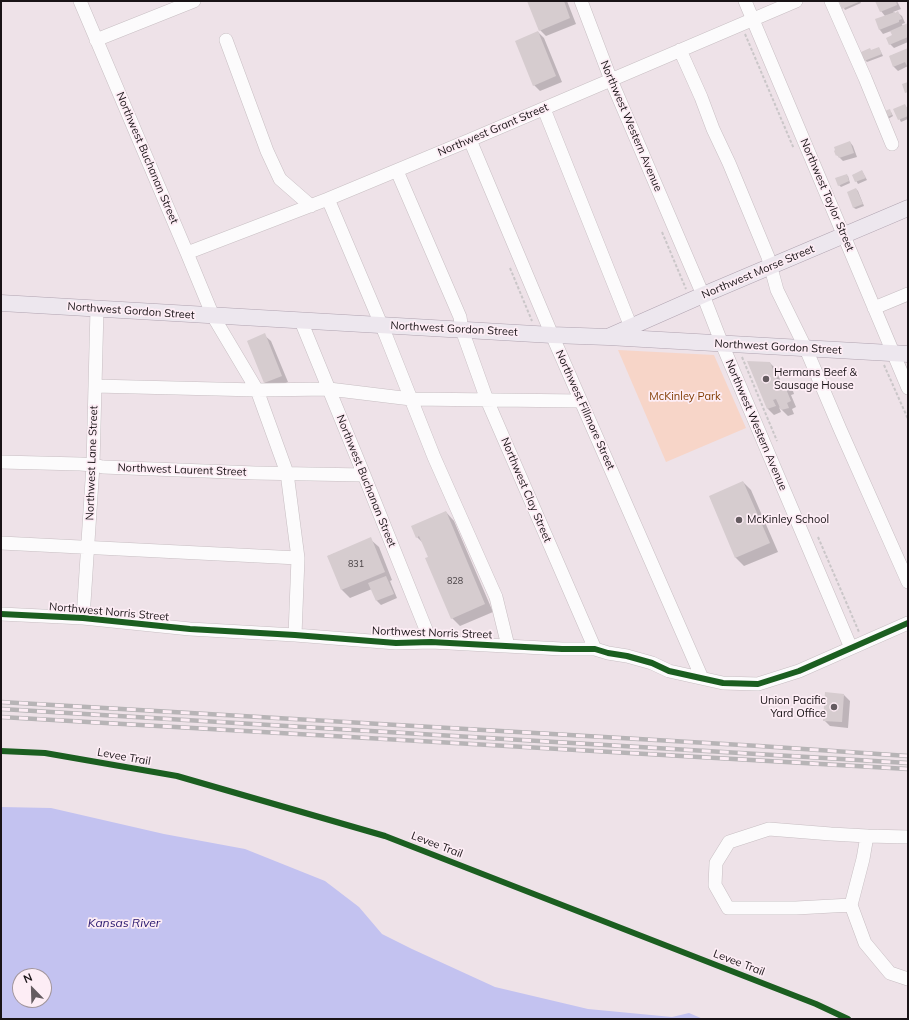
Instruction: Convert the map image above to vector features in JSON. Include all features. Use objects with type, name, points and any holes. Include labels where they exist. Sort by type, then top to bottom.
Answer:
[{"type":"main road","name":"Northwest Morse Street","points":[[608,337],[631,327],[701,291],[771,267],[908,208]]},
{"type":"main road","name":"Northwest Gordon Street","points":[[1,303],[893,354]]},
{"type":"street","name":"Northwest Buchanan Street","points":[[80,1],[213,316],[257,390],[287,473],[298,558],[295,635]]},
{"type":"street","points":[[96,40],[194,1]]},
{"type":"street","name":"Northwest Western Avenue","points":[[581,1],[611,80],[722,344],[857,645]]},
{"type":"street","name":"Northwest Taylor Street","points":[[745,1],[908,388]]},
{"type":"street","name":"Northwest Grant Street","points":[[187,253],[328,199],[544,109],[796,1]]},
{"type":"street","points":[[831,1],[892,144]]},
{"type":"street","points":[[226,40],[267,151],[280,179],[311,206]]},
{"type":"street","points":[[680,50],[768,257],[777,290],[806,349],[843,437],[908,582]]},
{"type":"street","points":[[544,109],[631,327]]},
{"type":"street","name":"Northwest Fillmore Street","points":[[470,140],[552,335],[702,678]]},
{"type":"street","name":"Northwest Clay Street","points":[[397,170],[460,318],[462,330],[487,400],[595,649]]},
{"type":"street","points":[[328,199],[386,336],[434,457],[496,598],[508,646]]},
{"type":"street","points":[[874,308],[908,294]]},
{"type":"street","name":"Northwest Lane Street","points":[[83,618],[94,465],[97,309]]},
{"type":"street","name":"Northwest Buchanan Street","points":[[300,321],[431,642]]},
{"type":"street","points":[[95,386],[257,390],[329,389],[410,399],[581,401]]},
{"type":"street","name":"Northwest Laurent Street","points":[[1,462],[255,473],[364,475]]},
{"type":"street","points":[[1,543],[298,558]]},
{"type":"street","name":"Northwest Norris Street","points":[[1,614],[83,618],[190,629],[295,635],[396,644],[431,642],[562,649],[595,649],[652,663],[669,671],[723,683],[758,684],[799,671],[857,645]]},
{"type":"street","points":[[857,645],[908,624]]},
{"type":"street","points":[[851,905],[796,908],[728,908],[714,885],[716,863],[729,842],[770,829],[831,834],[908,837]]},
{"type":"street","points":[[867,836],[863,860],[851,905],[865,943],[890,974],[908,979]]},
{"type":"path","points":[[660,226],[687,291],[701,291]]},
{"type":"path","points":[[893,354],[884,365],[908,419]]},
{"type":"path","points":[[741,355],[777,442]]},
{"type":"path","points":[[818,537],[857,645]]},
{"type":"green space","name":"McKinley Park","points":[[618,350],[714,355],[746,428],[666,462]]},
{"type":"water","name":"Kansas River","points":[[1,807],[51,808],[164,834],[245,849],[325,881],[359,907],[382,934],[495,987],[588,1009],[672,1017],[689,1013],[703,1019],[1,1019]]},
{"type":"building","points":[[527,1],[564,1],[570,18],[539,31]]},
{"type":"building","points":[[839,1],[861,1],[842,9]]},
{"type":"building","points":[[875,1],[896,1],[897,5],[880,12]]},
{"type":"building","points":[[898,11],[902,19],[899,20],[899,22],[879,30],[875,19]]},
{"type":"building","points":[[908,23],[908,37],[889,45],[886,38],[892,35],[890,31]]},
{"type":"building","points":[[538,31],[556,76],[533,86],[515,41]]},
{"type":"building","points":[[879,47],[882,54],[864,61],[861,52],[870,48],[871,50]]},
{"type":"building","points":[[908,48],[908,65],[907,66],[905,62],[893,67],[889,56]]},
{"type":"building","points":[[908,82],[908,92],[905,93],[902,84]]},
{"type":"building","points":[[905,104],[908,110],[908,116],[898,120],[893,109]]},
{"type":"building","points":[[890,109],[892,115],[885,118],[882,112]]},
{"type":"building","points":[[850,141],[854,153],[839,158],[837,155],[836,156],[834,147]]},
{"type":"building","points":[[862,170],[866,178],[855,182],[852,175]]},
{"type":"building","points":[[847,174],[849,181],[838,186],[835,178]]},
{"type":"building","points":[[856,188],[863,204],[853,208],[847,192]]},
{"type":"building","points":[[265,333],[282,376],[264,383],[247,341]]},
{"type":"building","points":[[747,361],[770,362],[780,387],[787,384],[789,388],[786,389],[791,401],[787,403],[789,408],[781,410],[776,399],[773,400],[776,406],[767,409]]},
{"type":"building","name":"McKinley School","points":[[743,481],[770,543],[735,558],[709,496]]},
{"type":"building","points":[[446,511],[485,604],[451,619],[425,558],[428,557],[419,536],[416,538],[411,526]]},
{"type":"building","points":[[371,537],[385,572],[341,590],[327,556]]},
{"type":"building","points":[[386,576],[394,594],[376,601],[368,583]]},
{"type":"building","name":"Union Pacific Yard Office","points":[[825,692],[844,694],[842,722],[823,721]]},
{"type":"railway","points":[[1,702],[908,756]]},
{"type":"railway","points":[[1,709],[908,763]]},
{"type":"railway","points":[[1,717],[908,769]]},
{"type":"cycle path","points":[[1,614],[83,618],[190,629],[396,643],[431,642],[562,649],[595,649],[652,663],[669,671],[723,683],[758,684],[799,671],[908,623]]},
{"type":"cycle path","name":"Levee Trail","points":[[1,751],[45,753],[177,776],[385,836],[816,1004],[848,1019]]},
{"type":"place","name":"Hermans Beef & Sausage House","points":[[766,379]]},
{"type":"place","name":"McKinley School","points":[[739,520]]},
{"type":"place","name":"Union Pacific Yard Office","points":[[834,707]]}]
